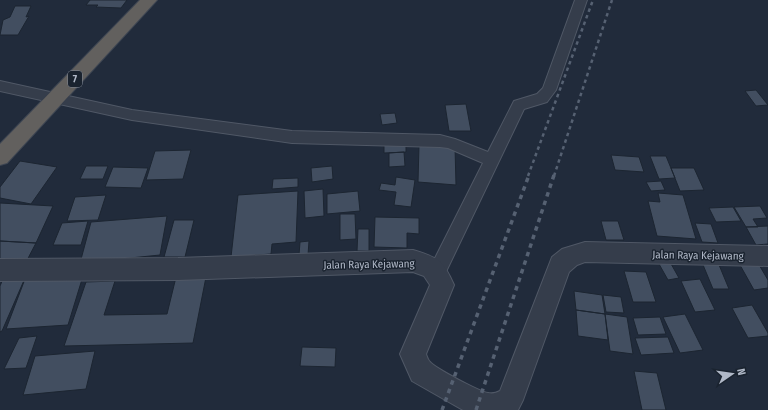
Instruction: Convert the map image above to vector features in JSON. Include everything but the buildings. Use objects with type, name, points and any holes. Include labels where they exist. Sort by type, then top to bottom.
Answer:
[{"type":"highway","name":"7","points":[[0,157],[149,0]]},
{"type":"street","points":[[437,272],[519,105],[542,98],[549,90],[581,0]]},
{"type":"street","points":[[0,86],[132,115],[292,137],[440,141],[450,143],[492,160]]},
{"type":"street","name":"Jalan Raya Kejawang","points":[[0,270],[178,269],[413,261],[429,265],[437,272],[442,285],[413,354],[416,364],[421,372],[478,403],[489,407],[499,408],[510,400],[560,265],[570,256],[585,252],[768,256]]},
{"type":"railway","points":[[528,176],[593,0]]},
{"type":"railway","points":[[554,176],[612,0]]},
{"type":"railway","points":[[442,410],[529,175]]},
{"type":"railway","points":[[476,410],[554,175]]}]
